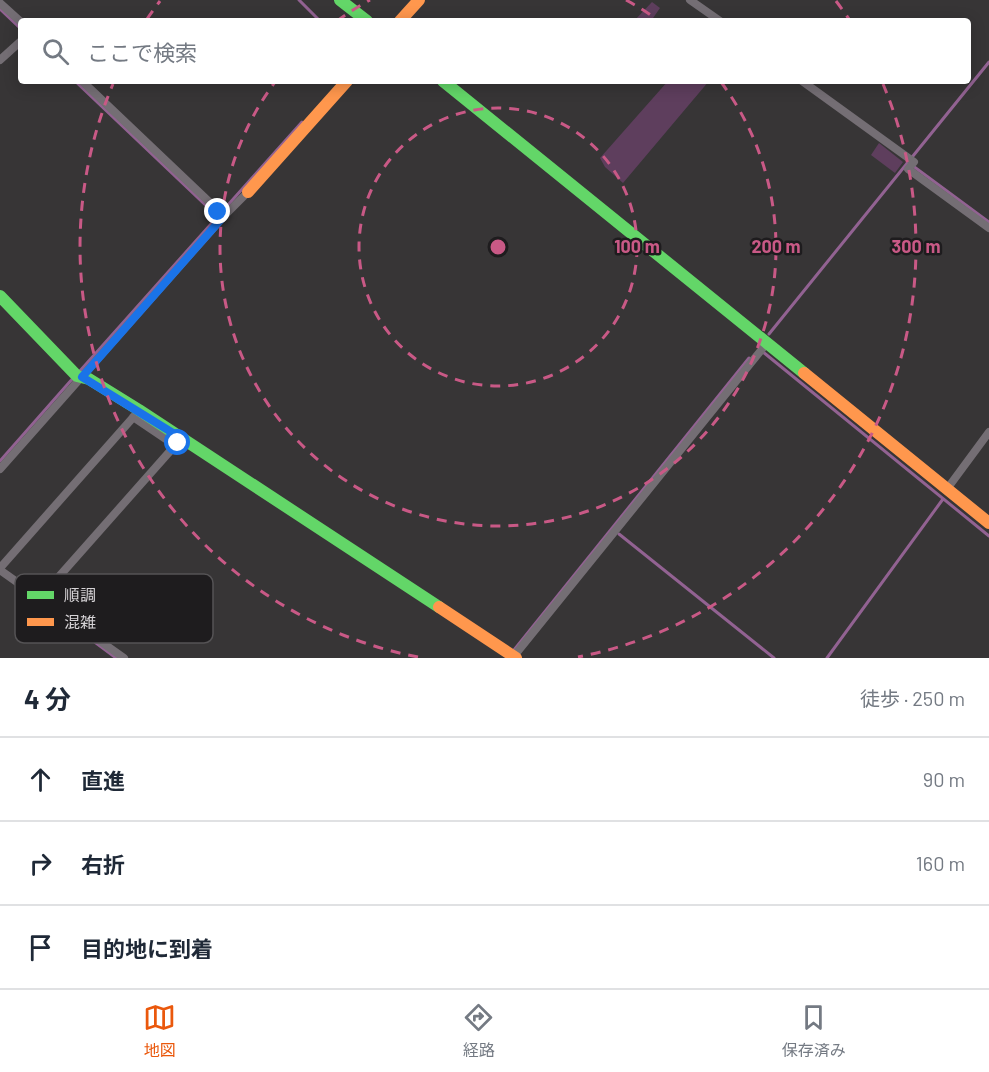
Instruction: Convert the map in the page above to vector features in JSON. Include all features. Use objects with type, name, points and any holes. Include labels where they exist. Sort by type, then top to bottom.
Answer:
[{"type":"street","points":[[340,0],[364,18]]},
{"type":"street","points":[[403,18],[419,0]]},
{"type":"street","points":[[690,0],[716,18]]},
{"type":"street","points":[[0,3],[18,19]]},
{"type":"street","points":[[0,60],[18,43]]},
{"type":"street","points":[[85,84],[221,214]]},
{"type":"street","points":[[0,468],[78,375],[221,214],[248,192],[344,84]]},
{"type":"street","points":[[448,84],[989,523]]},
{"type":"street","points":[[806,84],[910,162],[908,169],[989,228]]},
{"type":"street","points":[[0,296],[78,375],[178,442],[514,657],[767,343]]},
{"type":"street","points":[[15,580],[0,569],[136,414]]},
{"type":"street","points":[[947,489],[989,432]]},
{"type":"street","points":[[61,574],[178,442]]},
{"type":"street","points":[[103,643],[124,658]]},
{"type":"shaded area","points":[[652,2],[660,8],[653,18],[637,18]]},
{"type":"shaded area","points":[[665,84],[706,84],[623,183],[605,167],[600,158]]},
{"type":"shaded area","points":[[879,143],[903,162],[895,173],[871,155]]},
{"type":"waterway","points":[[299,0],[317,18]]},
{"type":"waterway","points":[[0,9],[18,26]]},
{"type":"waterway","points":[[769,334],[989,62]]},
{"type":"waterway","points":[[78,84],[217,216]]},
{"type":"waterway","points":[[79,372],[302,122]]},
{"type":"waterway","points":[[913,166],[989,222]]},
{"type":"waterway","points":[[763,352],[989,536]]},
{"type":"waterway","points":[[514,650],[749,358]]},
{"type":"waterway","points":[[0,461],[74,377]]},
{"type":"waterway","points":[[827,658],[943,499]]},
{"type":"waterway","points":[[619,534],[774,658]]},
{"type":"waterway","points":[[96,643],[116,658]]},
{"type":"traffic: fast","points":[[340,0],[363,18]]},
{"type":"traffic: fast","points":[[447,84],[804,373]]},
{"type":"traffic: fast","points":[[0,296],[77,376],[89,379],[139,410],[439,607]]},
{"type":"traffic: slow","points":[[403,18],[419,0]]},
{"type":"traffic: slow","points":[[248,192],[344,84]]},
{"type":"traffic: slow","points":[[804,373],[989,523]]},
{"type":"traffic: slow","points":[[439,607],[516,658]]},
{"type":"route","points":[[178,443],[181,438],[89,379],[82,377],[224,216],[218,212]]}]
